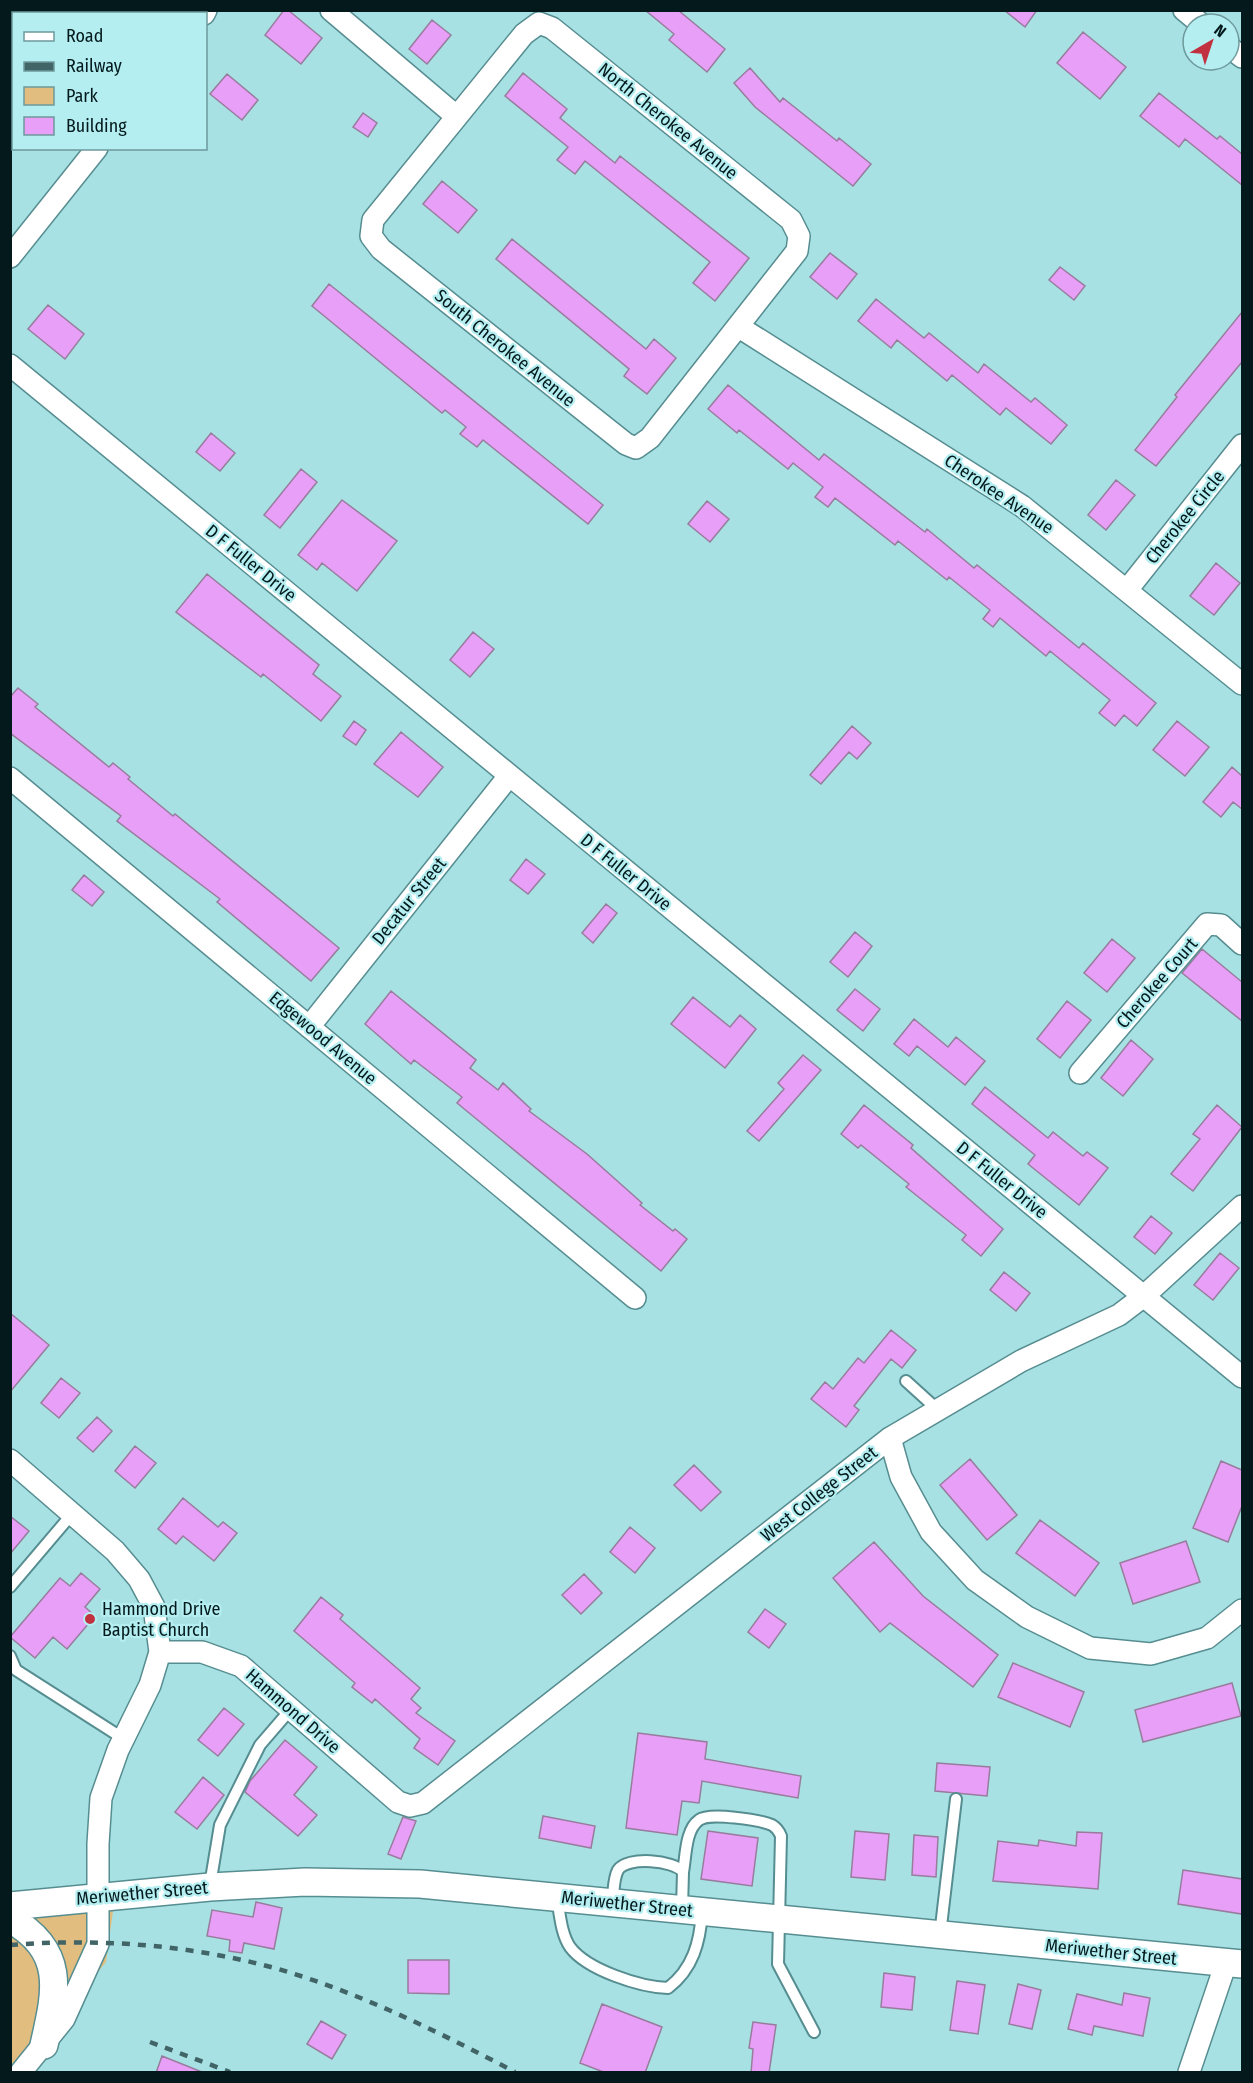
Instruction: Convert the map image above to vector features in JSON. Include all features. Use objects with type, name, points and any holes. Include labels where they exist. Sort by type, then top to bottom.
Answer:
[{"type":"street","points":[[331,10],[456,116]]},
{"type":"street","name":"North Cherokee Avenue","points":[[456,116],[524,34],[539,23],[552,28],[791,220],[799,236],[797,251],[739,327]]},
{"type":"street","name":"South Cherokee Avenue","points":[[456,116],[373,220],[371,236],[381,249],[626,444],[636,447],[650,438],[739,327]]},
{"type":"street","points":[[10,257],[95,150]]},
{"type":"street","name":"Cherokee Avenue","points":[[739,327],[1022,506],[1242,684]]},
{"type":"street","name":"D F Fuller Drive","points":[[10,365],[1242,1377]]},
{"type":"street","name":"Cherokee Circle","points":[[1127,590],[1242,445]]},
{"type":"street","name":"Decatur Street","points":[[309,1027],[509,776]]},
{"type":"street","name":"Edgewood Avenue","points":[[10,778],[635,1298]]},
{"type":"street","name":"Cherokee Court","points":[[1080,1073],[1207,924],[1221,925],[1242,944]]},
{"type":"street","name":"West College Street","points":[[410,1806],[423,1803],[890,1438],[1022,1361],[1119,1315],[1144,1296],[1242,1206]]},
{"type":"street","points":[[890,1438],[901,1477],[931,1532],[975,1580],[1027,1617],[1090,1648],[1151,1654],[1207,1638],[1242,1610]]},
{"type":"street","points":[[10,1460],[115,1551],[139,1579],[154,1607],[160,1652],[150,1685],[124,1739],[101,1798],[98,1844],[100,1897],[98,1944],[64,2019],[21,2073]]},
{"type":"street","name":"Hammond Drive","points":[[160,1652],[202,1652],[241,1666],[398,1802],[410,1806]]},
{"type":"street","name":"Meriwether Street","points":[[10,1906],[210,1887],[305,1882],[420,1884],[1234,1964]]},
{"type":"street","points":[[10,1919],[33,1935],[50,1960],[56,1986],[44,2045]]},
{"type":"street","points":[[1189,2073],[1234,1964]]},
{"type":"lane","points":[[906,1381],[938,1410]]},
{"type":"lane","points":[[10,1587],[72,1514]]},
{"type":"lane","points":[[10,1656],[16,1670],[124,1739]]},
{"type":"lane","points":[[210,1887],[220,1826],[260,1745],[291,1709]]},
{"type":"lane","points":[[940,1935],[956,1799]]},
{"type":"lane","points":[[557,1898],[564,1933],[571,1947],[582,1958],[595,1968],[656,1988],[668,1988],[687,1970],[700,1932],[692,1911],[683,1872],[690,1832],[699,1819],[709,1816],[772,1825],[781,1836],[777,1918],[778,1964],[814,2032]]},
{"type":"lane","points":[[612,1903],[619,1869],[631,1861],[674,1864],[683,1872]]},
{"type":"green space","points":[[113,1911],[106,1962],[16,2072],[10,2072],[10,1913]]},
{"type":"building","points":[[284,10],[288,10],[322,38],[301,64],[265,35]]},
{"type":"building","points":[[645,10],[678,10],[725,49],[707,72],[669,40],[674,34]]},
{"type":"building","points":[[1004,10],[1037,10],[1025,27]]},
{"type":"building","points":[[432,20],[451,35],[427,64],[409,49]]},
{"type":"building","points":[[1083,32],[1126,67],[1100,99],[1057,63]]},
{"type":"building","points":[[750,68],[780,102],[783,98],[837,141],[839,138],[871,164],[853,186],[755,107],[734,83]]},
{"type":"building","points":[[523,73],[567,109],[560,118],[615,163],[620,156],[749,258],[715,301],[693,283],[710,262],[585,161],[575,174],[557,160],[568,147],[505,96]]},
{"type":"building","points":[[227,74],[258,100],[242,120],[210,94]]},
{"type":"building","points":[[1159,93],[1217,139],[1220,136],[1242,154],[1242,185],[1185,139],[1179,147],[1140,116]]},
{"type":"building","points":[[363,113],[377,123],[368,137],[353,127]]},
{"type":"building","points":[[442,181],[477,210],[458,233],[423,204]]},
{"type":"building","points":[[512,239],[646,349],[654,339],[676,358],[647,394],[624,376],[629,369],[496,259]]},
{"type":"building","points":[[830,253],[857,274],[837,299],[810,277]]},
{"type":"building","points":[[1060,267],[1085,286],[1074,300],[1049,280]]},
{"type":"building","points":[[329,284],[603,505],[588,524],[483,440],[477,447],[460,434],[466,427],[445,410],[442,413],[312,306]]},
{"type":"building","points":[[876,299],[924,338],[929,333],[978,373],[984,364],[1031,402],[1035,398],[1067,425],[1051,444],[1006,408],[1000,415],[952,375],[947,381],[897,340],[891,348],[858,321]]},
{"type":"building","points":[[48,305],[84,334],[65,359],[28,329]]},
{"type":"building","points":[[1242,312],[1242,362],[1156,466],[1135,450],[1177,397],[1175,395]]},
{"type":"building","points":[[728,385],[819,460],[824,454],[925,532],[927,529],[974,568],[977,565],[1079,648],[1083,643],[1156,703],[1137,726],[1124,715],[1115,726],[1099,713],[1110,700],[1050,651],[1046,656],[1000,618],[993,627],[983,619],[990,610],[949,577],[947,580],[898,541],[895,545],[835,498],[828,507],[815,497],[823,487],[793,463],[788,469],[708,409]]},
{"type":"building","points":[[211,433],[235,453],[220,471],[196,452]]},
{"type":"building","points":[[301,469],[317,482],[280,528],[264,515]]},
{"type":"building","points":[[1116,480],[1135,495],[1106,530],[1088,515]]},
{"type":"building","points":[[342,500],[397,541],[357,591],[322,563],[317,570],[298,555]]},
{"type":"building","points":[[707,501],[729,519],[710,542],[688,524]]},
{"type":"building","points":[[1216,563],[1240,583],[1214,615],[1190,596]]},
{"type":"building","points":[[207,574],[319,665],[313,674],[341,696],[321,721],[263,674],[261,677],[176,612]]},
{"type":"building","points":[[473,632],[494,649],[470,677],[450,660]]},
{"type":"building","points":[[18,688],[38,704],[35,707],[109,767],[113,763],[130,777],[128,779],[173,816],[175,814],[339,948],[311,981],[217,902],[220,899],[117,821],[121,816],[10,733],[10,697]]},
{"type":"building","points":[[354,721],[366,730],[356,745],[343,736]]},
{"type":"building","points":[[1177,721],[1209,747],[1185,776],[1153,750]]},
{"type":"building","points":[[852,726],[871,743],[857,759],[849,752],[821,784],[810,775]]},
{"type":"building","points":[[401,732],[443,767],[418,797],[374,764]]},
{"type":"building","points":[[1232,767],[1242,776],[1242,809],[1233,802],[1221,817],[1203,802]]},
{"type":"building","points":[[526,859],[545,874],[528,894],[510,880]]},
{"type":"building","points":[[84,875],[104,892],[92,906],[72,890]]},
{"type":"building","points":[[606,904],[617,913],[593,943],[582,933]]},
{"type":"building","points":[[855,932],[872,946],[848,977],[830,962]]},
{"type":"building","points":[[1112,939],[1135,958],[1107,992],[1084,973]]},
{"type":"building","points":[[1202,949],[1242,982],[1242,1021],[1182,973]]},
{"type":"building","points":[[855,989],[880,1009],[863,1031],[837,1010]]},
{"type":"building","points":[[391,991],[476,1060],[470,1068],[498,1090],[503,1083],[531,1109],[529,1111],[587,1154],[642,1203],[640,1205],[687,1239],[661,1271],[457,1103],[462,1097],[414,1060],[411,1064],[365,1024]]},
{"type":"building","points":[[693,997],[730,1027],[740,1015],[756,1029],[725,1068],[671,1024]]},
{"type":"building","points":[[1067,1001],[1091,1020],[1060,1058],[1037,1039]]},
{"type":"building","points":[[914,1019],[948,1047],[956,1037],[985,1061],[965,1085],[917,1046],[909,1056],[894,1044]]},
{"type":"building","points":[[1131,1040],[1153,1059],[1123,1096],[1101,1078]]},
{"type":"building","points":[[803,1055],[821,1070],[759,1141],[747,1131],[784,1089],[778,1083]]},
{"type":"building","points":[[985,1087],[1048,1138],[1053,1132],[1083,1156],[1087,1152],[1108,1168],[1079,1205],[1028,1164],[1035,1155],[972,1104]]},
{"type":"building","points":[[864,1105],[913,1145],[911,1148],[1003,1229],[981,1256],[962,1240],[966,1235],[906,1187],[909,1184],[861,1145],[858,1148],[841,1134]]},
{"type":"building","points":[[1217,1105],[1242,1127],[1193,1191],[1171,1174],[1200,1139],[1193,1134]]},
{"type":"building","points":[[1151,1216],[1172,1233],[1155,1254],[1134,1237]]},
{"type":"building","points":[[1220,1253],[1239,1268],[1213,1300],[1194,1285]]},
{"type":"building","points":[[1004,1272],[1030,1293],[1016,1311],[990,1290]]},
{"type":"building","points":[[10,1313],[49,1345],[10,1392]]},
{"type":"building","points":[[891,1330],[916,1350],[902,1368],[891,1359],[854,1406],[859,1410],[846,1427],[811,1399],[825,1382],[833,1389],[858,1358],[864,1363]]},
{"type":"building","points":[[61,1378],[80,1393],[59,1418],[41,1403]]},
{"type":"building","points":[[97,1417],[112,1431],[93,1452],[77,1438]]},
{"type":"building","points":[[135,1446],[156,1463],[135,1488],[115,1471]]},
{"type":"building","points":[[970,1459],[1017,1515],[987,1540],[940,1485]]},
{"type":"building","points":[[1221,1461],[1242,1470],[1242,1506],[1228,1542],[1193,1528]]},
{"type":"building","points":[[694,1465],[721,1492],[701,1511],[674,1485]]},
{"type":"building","points":[[183,1498],[218,1527],[223,1522],[237,1533],[214,1561],[183,1536],[176,1544],[158,1529]]},
{"type":"building","points":[[10,1516],[29,1531],[10,1554]]},
{"type":"building","points":[[1040,1520],[1099,1563],[1075,1596],[1016,1553]]},
{"type":"building","points":[[630,1527],[655,1548],[635,1573],[610,1552]]},
{"type":"building","points":[[1186,1541],[1200,1582],[1133,1604],[1120,1563]]},
{"type":"building","points":[[874,1542],[923,1596],[998,1655],[973,1687],[890,1623],[880,1632],[833,1578]]},
{"type":"building","points":[[81,1573],[100,1589],[85,1607],[95,1616],[67,1649],[53,1637],[35,1658],[10,1637],[60,1578],[70,1586]]},
{"type":"building","points":[[584,1574],[602,1593],[581,1614],[562,1595]]},
{"type":"building","points":[[321,1597],[343,1615],[340,1619],[420,1688],[411,1699],[421,1708],[416,1713],[455,1741],[438,1765],[414,1748],[420,1739],[375,1699],[372,1703],[352,1687],[355,1683],[294,1631]]},
{"type":"building","points":[[765,1609],[786,1624],[769,1648],[748,1632]]},
{"type":"building","points":[[1013,1663],[1084,1692],[1070,1727],[998,1697]]},
{"type":"building","points":[[1232,1683],[1241,1716],[1143,1742],[1135,1710]]},
{"type":"building","points":[[224,1708],[244,1724],[218,1756],[198,1740]]},
{"type":"building","points":[[638,1733],[707,1742],[705,1759],[801,1776],[798,1798],[702,1781],[699,1803],[682,1801],[677,1835],[626,1828]]},
{"type":"building","points":[[285,1740],[317,1767],[294,1795],[317,1815],[298,1836],[245,1792],[250,1781]]},
{"type":"building","points":[[937,1763],[990,1767],[987,1796],[935,1791]]},
{"type":"building","points":[[203,1777],[224,1795],[197,1829],[175,1812]]},
{"type":"building","points":[[543,1816],[595,1826],[591,1848],[539,1838]]},
{"type":"building","points":[[403,1817],[416,1821],[401,1859],[388,1854]]},
{"type":"building","points":[[708,1831],[758,1838],[752,1886],[701,1879]]},
{"type":"building","points":[[855,1831],[889,1834],[885,1880],[851,1877]]},
{"type":"building","points":[[1077,1832],[1102,1833],[1098,1889],[993,1881],[998,1841],[1038,1846],[1039,1840],[1076,1846]]},
{"type":"building","points":[[914,1835],[938,1837],[936,1877],[912,1875]]},
{"type":"building","points":[[1183,1870],[1242,1879],[1242,1914],[1178,1904]]},
{"type":"building","points":[[256,1902],[282,1908],[274,1949],[244,1943],[242,1953],[229,1951],[230,1940],[207,1936],[212,1910],[253,1917]]},
{"type":"building","points":[[408,1960],[449,1960],[449,1994],[408,1993]]},
{"type":"building","points":[[884,1973],[915,1977],[912,2010],[881,2007]]},
{"type":"building","points":[[957,1981],[985,1985],[978,2034],[950,2030]]},
{"type":"building","points":[[1018,1984],[1041,1990],[1032,2029],[1009,2024]]},
{"type":"building","points":[[1124,1993],[1150,1998],[1143,2036],[1094,2026],[1092,2035],[1068,2029],[1077,1994],[1122,2005]]},
{"type":"building","points":[[602,2004],[662,2027],[645,2073],[606,2073],[580,2063]]},
{"type":"building","points":[[321,2021],[346,2035],[332,2059],[307,2044]]},
{"type":"building","points":[[753,2022],[776,2025],[769,2073],[751,2073],[753,2049],[749,2048]]},
{"type":"building","points":[[162,2056],[202,2072],[202,2073],[156,2073]]},
{"type":"railway","points":[[10,1945],[68,1942],[126,1944],[185,1950],[242,1960],[312,1980],[382,2007],[515,2072]]},
{"type":"railway","points":[[150,2042],[230,2072]]},
{"type":"place","name":"Hammond Drive Baptist Church","points":[[90,1619]]}]
